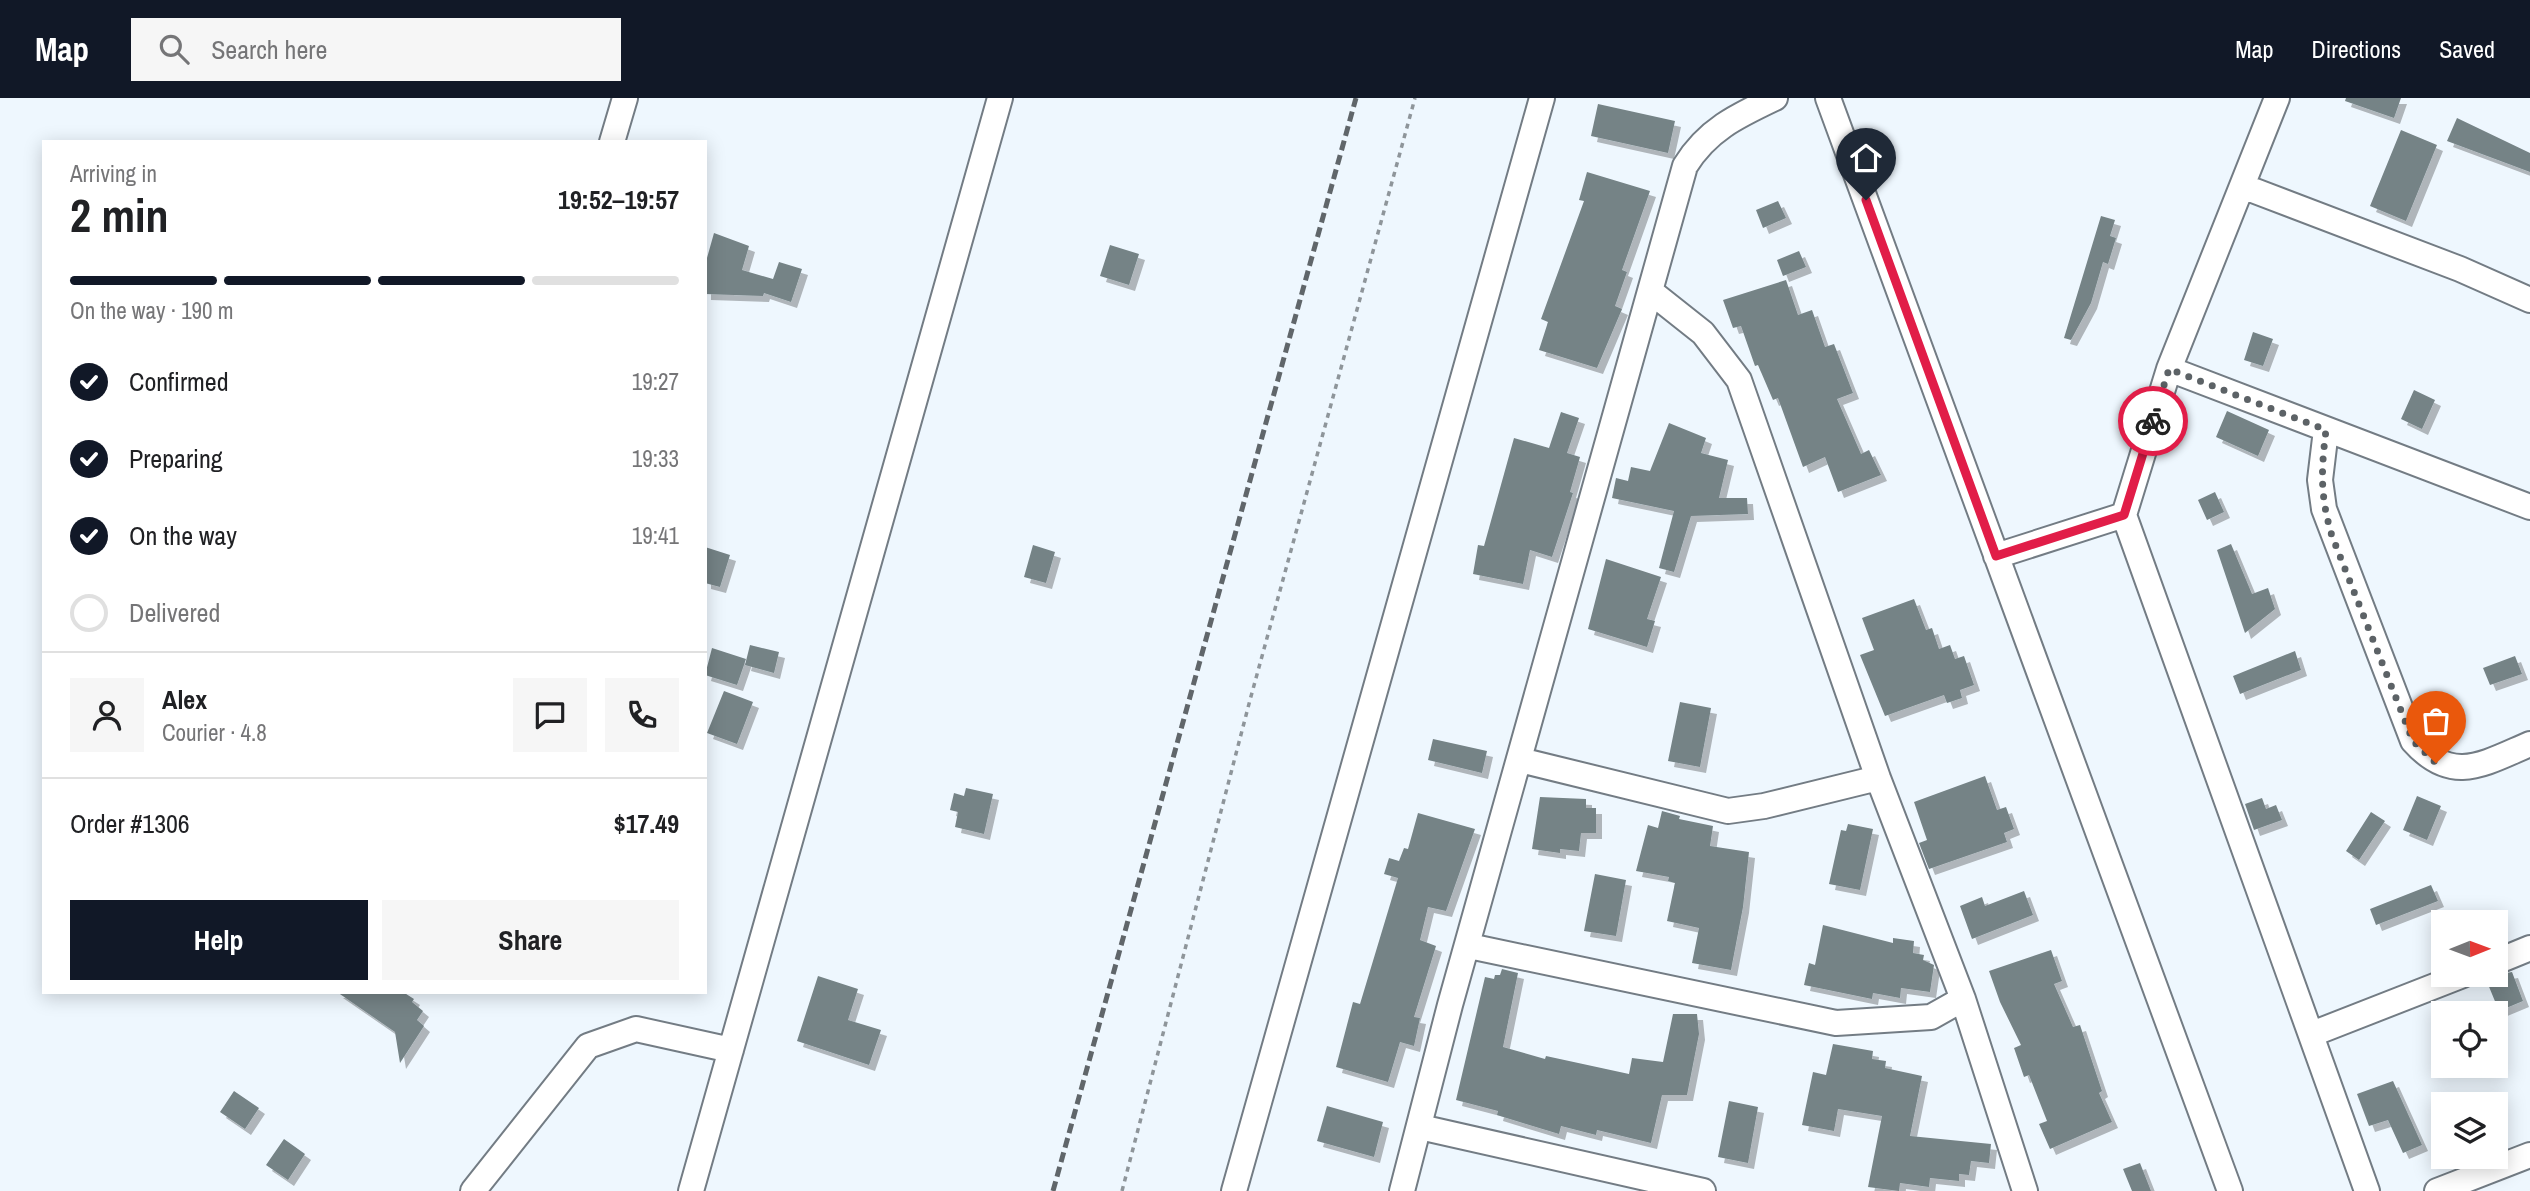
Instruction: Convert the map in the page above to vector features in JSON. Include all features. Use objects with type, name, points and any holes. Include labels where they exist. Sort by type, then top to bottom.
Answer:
[{"type":"street","points":[[613,140],[625,98]]},
{"type":"street","points":[[691,1191],[1000,98]]},
{"type":"street","points":[[1234,1191],[1542,98]]},
{"type":"street","points":[[1402,1191],[1450,1005],[1469,946],[1685,166],[1698,144],[1718,127],[1775,98]]},
{"type":"street","points":[[1828,98],[2230,1191]]},
{"type":"street","points":[[2277,98],[2169,369],[2124,515],[2367,1191]]},
{"type":"street","points":[[2242,186],[2460,269],[2530,300]]},
{"type":"street","points":[[1650,291],[1703,333],[1739,380],[1878,778],[1963,999],[2024,1190]]},
{"type":"street","points":[[2169,369],[2530,507]]},
{"type":"street","points":[[2326,430],[2320,480],[2323,509],[2413,741],[2436,763],[2453,767],[2496,759],[2530,744]]},
{"type":"street","points":[[1996,556],[2124,515]]},
{"type":"street","points":[[1520,760],[1728,811],[1764,806],[1878,778]]},
{"type":"street","points":[[1469,946],[1836,1023],[1931,1017],[1963,999]]},
{"type":"street","points":[[2508,957],[2530,948]]},
{"type":"street","points":[[2312,1034],[2432,987]]},
{"type":"street","points":[[472,1191],[589,1046],[636,1029],[731,1050]]},
{"type":"street","points":[[1420,1127],[1703,1191]]},
{"type":"street","points":[[2437,1191],[2530,1155]]},
{"type":"path","points":[[1122,1191],[1250,700],[1415,98]]},
{"type":"building","points":[[2346,98],[2401,98],[2394,118],[2345,101]]},
{"type":"building","points":[[1598,104],[1675,121],[1668,153],[1591,136]]},
{"type":"building","points":[[2457,118],[2530,153],[2530,172],[2447,141]]},
{"type":"building","points":[[2401,130],[2437,145],[2406,221],[2370,206]]},
{"type":"building","points":[[1587,172],[1650,191],[1622,270],[1627,272],[1615,306],[1622,309],[1597,368],[1539,350],[1548,322],[1541,319],[1584,201],[1579,200]]},
{"type":"building","points":[[1778,201],[1786,218],[1763,228],[1756,210]]},
{"type":"building","points":[[2101,216],[2115,220],[2110,236],[2116,238],[2108,264],[2103,262],[2091,303],[2071,340],[2064,338]]},
{"type":"building","points":[[714,233],[749,246],[742,270],[773,279],[779,262],[802,269],[791,302],[764,293],[763,296],[707,294],[707,258]]},
{"type":"building","points":[[1110,245],[1139,254],[1129,285],[1100,276]]},
{"type":"building","points":[[1799,251],[1806,267],[1783,276],[1777,260]]},
{"type":"building","points":[[1786,280],[1798,315],[1812,310],[1825,347],[1834,344],[1853,393],[1837,399],[1861,454],[1869,450],[1881,475],[1838,492],[1825,457],[1803,467],[1778,398],[1773,400],[1758,365],[1755,366],[1741,326],[1733,328],[1723,300]]},
{"type":"building","points":[[2253,332],[2273,339],[2263,366],[2244,360]]},
{"type":"building","points":[[2414,390],[2435,400],[2422,429],[2401,419]]},
{"type":"building","points":[[2227,411],[2269,430],[2258,456],[2216,437]]},
{"type":"building","points":[[1561,412],[1579,418],[1567,453],[1580,457],[1570,492],[1573,493],[1552,557],[1530,550],[1523,584],[1473,574],[1478,545],[1484,546],[1514,438],[1549,448]]},
{"type":"building","points":[[1669,423],[1706,438],[1701,453],[1728,460],[1719,498],[1747,498],[1748,514],[1691,516],[1674,572],[1659,568],[1674,511],[1612,498],[1616,478],[1628,481],[1631,467],[1650,471]]},
{"type":"building","points":[[2215,492],[2224,512],[2207,520],[2198,500]]},
{"type":"building","points":[[2231,544],[2252,594],[2268,588],[2275,609],[2245,633],[2217,550]]},
{"type":"building","points":[[1033,545],[1055,552],[1046,583],[1024,577]]},
{"type":"building","points":[[707,548],[730,555],[720,587],[707,584]]},
{"type":"building","points":[[1606,559],[1661,577],[1647,619],[1655,621],[1647,647],[1588,629]]},
{"type":"building","points":[[1914,599],[1926,630],[1932,628],[1939,649],[1950,645],[1955,659],[1964,656],[1974,685],[1960,690],[1962,698],[1947,703],[1944,695],[1885,716],[1860,655],[1874,650],[1862,618]]},
{"type":"building","points":[[750,645],[779,652],[774,673],[745,665]]},
{"type":"building","points":[[712,648],[746,659],[737,685],[707,676]]},
{"type":"building","points":[[2295,651],[2301,670],[2240,694],[2233,676]]},
{"type":"building","points":[[2515,656],[2522,674],[2490,685],[2483,668]]},
{"type":"building","points":[[724,691],[753,702],[737,744],[707,733]]},
{"type":"building","points":[[1680,702],[1711,708],[1700,767],[1668,761]]},
{"type":"building","points":[[1433,739],[1487,751],[1482,773],[1428,760]]},
{"type":"building","points":[[1985,776],[1997,810],[2006,807],[2014,829],[2004,833],[2007,842],[1929,869],[1919,843],[1927,840],[1914,802]]},
{"type":"building","points":[[966,788],[993,794],[984,834],[955,827],[958,812],[950,810],[954,793],[964,796]]},
{"type":"building","points":[[2417,796],[2441,806],[2427,840],[2403,830]]},
{"type":"building","points":[[1540,797],[1586,799],[1586,808],[1596,808],[1596,833],[1581,833],[1579,851],[1560,849],[1560,853],[1532,849]]},
{"type":"building","points":[[2262,798],[2266,809],[2276,805],[2282,820],[2254,830],[2245,804]]},
{"type":"building","points":[[1662,811],[1680,816],[1679,819],[1713,826],[1710,846],[1749,852],[1743,907],[1731,970],[1692,963],[1699,928],[1667,921],[1675,883],[1668,881],[1669,877],[1636,871],[1648,825],[1658,828]]},
{"type":"building","points":[[2371,812],[2385,821],[2359,860],[2346,851]]},
{"type":"building","points":[[1418,813],[1475,829],[1446,911],[1428,907],[1420,940],[1436,946],[1414,1017],[1420,1018],[1414,1046],[1400,1042],[1388,1082],[1336,1067],[1353,1002],[1360,1004],[1398,878],[1384,874],[1389,858],[1399,861],[1404,848],[1408,849]]},
{"type":"building","points":[[1848,824],[1873,829],[1860,890],[1829,884],[1841,830],[1846,831]]},
{"type":"building","points":[[1595,874],[1626,880],[1616,936],[1584,931]]},
{"type":"building","points":[[2431,885],[2438,901],[2376,925],[2370,909]]},
{"type":"building","points":[[2024,891],[2033,915],[1972,939],[1960,906],[1982,897],[1985,906]]},
{"type":"building","points":[[1823,925],[1893,943],[1893,938],[1914,941],[1913,953],[1924,955],[1923,960],[1934,965],[1930,992],[1901,988],[1900,998],[1873,993],[1872,999],[1804,985],[1809,963],[1815,965]]},
{"type":"building","points":[[2051,950],[2062,981],[2054,984],[2073,1027],[2080,1025],[2102,1091],[2099,1093],[2112,1122],[2050,1149],[2039,1124],[2047,1121],[2029,1075],[2024,1077],[2014,1048],[2021,1045],[2000,1002],[1989,971]]},
{"type":"building","points":[[1502,969],[1518,973],[1503,1047],[1545,1059],[1546,1056],[1629,1074],[1632,1058],[1663,1062],[1673,1014],[1697,1014],[1699,1034],[1687,1095],[1662,1095],[1651,1143],[1597,1130],[1596,1135],[1561,1126],[1559,1134],[1497,1115],[1498,1111],[1456,1100],[1485,977],[1494,979],[1495,975],[1500,975]]},
{"type":"building","points":[[2512,972],[2523,1001],[2508,1007],[2508,1001],[2495,1001],[2489,987],[2508,987],[2508,973]]},
{"type":"building","points":[[818,976],[858,989],[848,1020],[881,1030],[869,1065],[797,1041]]},
{"type":"building","points":[[340,994],[406,994],[414,999],[412,1002],[423,1011],[417,1020],[424,1026],[400,1063],[395,1032]]},
{"type":"building","points":[[1833,1044],[1873,1051],[1872,1059],[1886,1061],[1885,1068],[1922,1076],[1910,1136],[1991,1144],[1989,1163],[1971,1161],[1969,1175],[1959,1174],[1959,1181],[1930,1178],[1929,1187],[1900,1183],[1899,1191],[1868,1187],[1882,1116],[1838,1109],[1834,1131],[1802,1125],[1813,1072],[1826,1075]]},
{"type":"building","points":[[2393,1081],[2422,1145],[2403,1153],[2388,1120],[2369,1126],[2357,1094]]},
{"type":"building","points":[[234,1091],[259,1108],[245,1129],[220,1112]]},
{"type":"building","points":[[1729,1101],[1758,1107],[1748,1163],[1718,1157]]},
{"type":"building","points":[[1327,1106],[1383,1122],[1374,1157],[1317,1141]]},
{"type":"building","points":[[284,1139],[305,1154],[288,1180],[266,1165]]},
{"type":"building","points":[[2140,1163],[2151,1191],[2132,1191],[2123,1169]]},
{"type":"railway","points":[[1053,1191],[1356,98]]},
{"type":"way so far","points":[[2153,421],[2169,369],[2326,430],[2320,480],[2323,509],[2413,741],[2436,763]]},
{"type":"route","points":[[1866,200],[1996,556],[2124,515],[2153,421]]}]
